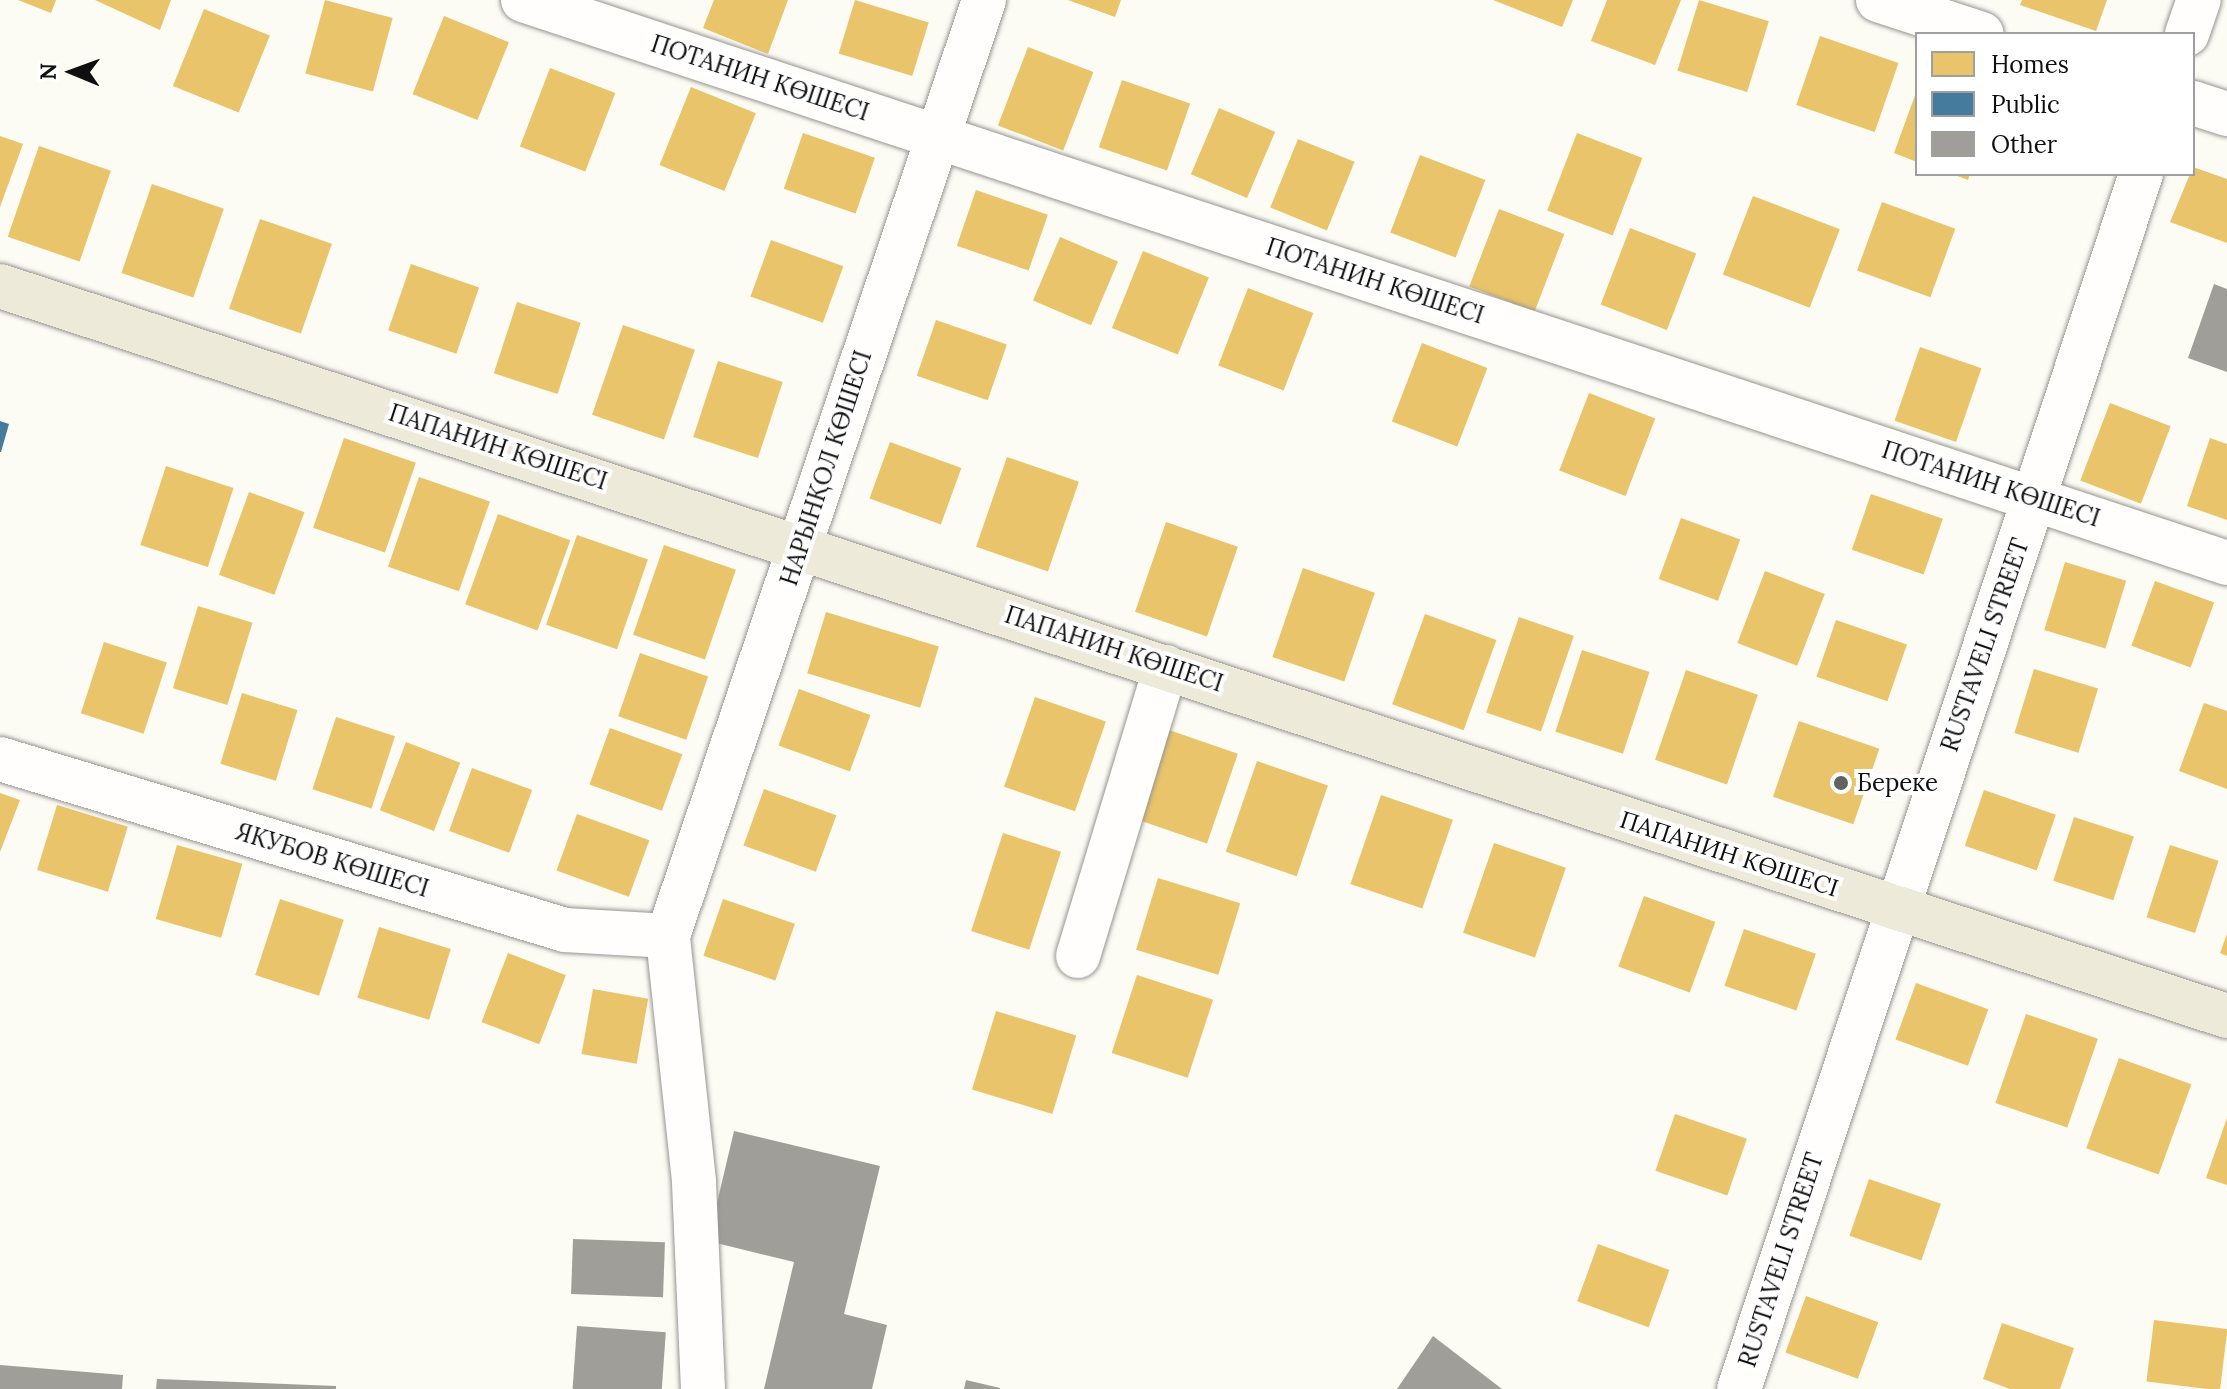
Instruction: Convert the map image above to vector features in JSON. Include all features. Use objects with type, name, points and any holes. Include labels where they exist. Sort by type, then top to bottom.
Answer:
[{"type":"main road","name":"ПАПАНИН КӨШЕСІ","points":[[0,286],[801,545],[2227,1016]]},
{"type":"street","name":"ПОТАНИН КӨШЕСІ","points":[[523,0],[2227,563]]},
{"type":"street","name":"НАРЫНҚОЛ КӨШЕСІ","points":[[668,936],[935,136],[984,0]]},
{"type":"street","points":[[1878,0],[1976,32]]},
{"type":"street","points":[[2188,32],[2199,0]]},
{"type":"street","points":[[2195,104],[2227,114]]},
{"type":"street","name":"RUSTAVELI STREET","points":[[1739,1389],[2140,176]]},
{"type":"street","points":[[1078,956],[1166,667]]},
{"type":"street","name":"ЯКУБОВ КӨШЕСІ","points":[[0,759],[565,930],[668,936]]},
{"type":"street","points":[[668,936],[694,1181],[703,1389]]},
{"type":"building: Homes","points":[[18,0],[56,0],[51,13]]},
{"type":"building: Homes","points":[[95,0],[171,0],[160,30]]},
{"type":"building: Homes","points":[[325,0],[393,18],[373,92],[305,73]]},
{"type":"building: Homes","points":[[714,0],[788,0],[768,54],[703,28]]},
{"type":"building: Homes","points":[[855,0],[929,23],[912,76],[839,54]]},
{"type":"building: Homes","points":[[1068,0],[1121,0],[1115,17]]},
{"type":"building: Homes","points":[[1493,0],[1573,0],[1562,27]]},
{"type":"building: Homes","points":[[1607,0],[1681,0],[1655,65],[1591,41]]},
{"type":"building: Homes","points":[[1699,0],[1769,21],[1747,92],[1677,71]]},
{"type":"building: Homes","points":[[2022,0],[2107,0],[2096,31],[2020,5]]},
{"type":"building: Homes","points":[[204,9],[270,36],[239,113],[173,86]]},
{"type":"building: Homes","points":[[444,16],[509,42],[477,120],[413,94]]},
{"type":"building: Homes","points":[[1820,36],[1898,63],[1875,132],[1796,105]]},
{"type":"building: Homes","points":[[1028,47],[1093,72],[1063,151],[998,125]]},
{"type":"building: Homes","points":[[550,68],[615,93],[585,172],[520,146]]},
{"type":"building: Homes","points":[[1122,80],[1190,103],[1167,171],[1099,147]]},
{"type":"building: Homes","points":[[691,87],[756,113],[724,191],[660,165]]},
{"type":"building: Homes","points":[[1915,95],[1915,161],[1894,153]]},
{"type":"building: Homes","points":[[1219,108],[1275,132],[1247,198],[1191,174]]},
{"type":"building: Homes","points":[[803,133],[875,158],[856,214],[784,189]]},
{"type":"building: Homes","points":[[1577,133],[1642,158],[1613,236],[1547,210]]},
{"type":"building: Homes","points":[[0,136],[23,144],[0,207]]},
{"type":"building: Homes","points":[[1298,139],[1355,162],[1327,230],[1270,208]]},
{"type":"building: Homes","points":[[39,146],[111,171],[80,262],[8,237]]},
{"type":"building: Homes","points":[[1420,155],[1485,180],[1456,258],[1390,232]]},
{"type":"building: Homes","points":[[2195,168],[2227,179],[2227,243],[2170,222],[2189,176],[2195,176]]},
{"type":"building: Homes","points":[[152,184],[224,209],[193,298],[121,273]]},
{"type":"building: Homes","points":[[976,190],[1048,215],[1029,271],[957,246]]},
{"type":"building: Homes","points":[[1753,196],[1840,229],[1810,308],[1723,274]]},
{"type":"building: Homes","points":[[1882,202],[1955,229],[1930,297],[1857,271]]},
{"type":"building: Homes","points":[[1499,209],[1564,234],[1535,312],[1469,286]]},
{"type":"building: Homes","points":[[260,219],[332,244],[301,334],[229,309]]},
{"type":"building: Homes","points":[[1630,228],[1696,253],[1667,330],[1601,305]]},
{"type":"building: Homes","points":[[1060,237],[1118,262],[1091,325],[1033,301]]},
{"type":"building: Homes","points":[[771,240],[843,266],[823,323],[750,296]]},
{"type":"building: Homes","points":[[1143,251],[1209,278],[1178,355],[1112,328]]},
{"type":"building: Homes","points":[[411,264],[479,287],[456,354],[388,330]]},
{"type":"building: Homes","points":[[1248,288],[1313,313],[1284,391],[1218,365]]},
{"type":"building: Homes","points":[[517,302],[581,323],[558,394],[494,373]]},
{"type":"building: Homes","points":[[936,320],[1007,344],[988,400],[917,376]]},
{"type":"building: Homes","points":[[623,325],[695,350],[664,440],[592,415]]},
{"type":"building: Homes","points":[[1422,343],[1487,368],[1457,447],[1392,421]]},
{"type":"building: Homes","points":[[1920,347],[1981,368],[1956,442],[1895,421]]},
{"type":"building: Homes","points":[[718,361],[783,382],[758,458],[693,437]]},
{"type":"building: Homes","points":[[1589,393],[1655,418],[1626,496],[1559,470]]},
{"type":"building: Homes","points":[[2110,403],[2171,426],[2141,504],[2080,480]]},
{"type":"building: Homes","points":[[344,438],[416,463],[385,553],[313,528]]},
{"type":"building: Homes","points":[[2210,438],[2227,444],[2227,520],[2187,506]]},
{"type":"building: Homes","points":[[890,442],[961,468],[941,524],[869,498]]},
{"type":"building: Homes","points":[[1007,457],[1079,482],[1048,572],[976,547]]},
{"type":"building: Homes","points":[[166,466],[234,488],[208,567],[140,545]]},
{"type":"building: Homes","points":[[419,477],[490,501],[459,591],[388,567]]},
{"type":"building: Homes","points":[[249,492],[304,512],[274,595],[219,575]]},
{"type":"building: Homes","points":[[1871,494],[1943,519],[1924,575],[1852,550]]},
{"type":"building: Homes","points":[[498,514],[570,540],[538,631],[465,604]]},
{"type":"building: Homes","points":[[1681,518],[1740,540],[1718,601],[1659,579]]},
{"type":"building: Homes","points":[[1166,522],[1238,547],[1207,637],[1135,612]]},
{"type":"building: Homes","points":[[577,535],[648,559],[617,649],[546,625]]},
{"type":"building: Homes","points":[[664,545],[736,570],[705,660],[633,635]]},
{"type":"building: Homes","points":[[2065,562],[2126,581],[2105,649],[2044,630]]},
{"type":"building: Homes","points":[[1303,568],[1375,593],[1344,682],[1272,657]]},
{"type":"building: Homes","points":[[1765,571],[1825,594],[1797,666],[1737,643]]},
{"type":"building: Homes","points":[[2155,581],[2214,603],[2191,667],[2131,646]]},
{"type":"building: Homes","points":[[198,606],[253,623],[227,705],[173,688]]},
{"type":"building: Homes","points":[[826,612],[939,646],[920,708],[807,673]]},
{"type":"building: Homes","points":[[1425,614],[1496,640],[1464,730],[1392,704]]},
{"type":"building: Homes","points":[[1519,617],[1574,636],[1541,731],[1486,712]]},
{"type":"building: Homes","points":[[1836,620],[1907,644],[1887,701],[1816,677]]},
{"type":"building: Homes","points":[[104,642],[167,662],[144,734],[81,713]]},
{"type":"building: Homes","points":[[1582,650],[1650,672],[1623,754],[1555,732]]},
{"type":"building: Homes","points":[[640,653],[708,676],[686,740],[618,716]]},
{"type":"building: Homes","points":[[2034,669],[2098,689],[2078,753],[2014,733]]},
{"type":"building: Homes","points":[[1686,670],[1758,695],[1727,785],[1655,760]]},
{"type":"building: Homes","points":[[799,689],[870,715],[850,771],[778,745]]},
{"type":"building: Homes","points":[[242,693],[297,710],[276,781],[220,764]]},
{"type":"building: Homes","points":[[1035,697],[1106,721],[1075,811],[1004,787]]},
{"type":"building: Homes","points":[[2204,703],[2227,711],[2227,789],[2179,771]]},
{"type":"building: Homes","points":[[336,717],[395,736],[371,808],[313,789]]},
{"type":"building: Homes","points":[[1799,721],[1879,749],[1853,824],[1773,797]]},
{"type":"building: Homes","points":[[610,728],[682,754],[662,811],[589,784]]},
{"type":"building: Homes","points":[[1166,729],[1238,754],[1207,844],[1135,819]]},
{"type":"building: Homes","points":[[406,742],[460,763],[434,831],[380,810]]},
{"type":"building: Homes","points":[[1257,761],[1328,785],[1297,876],[1226,852]]},
{"type":"building: Homes","points":[[472,768],[532,790],[509,853],[449,831]]},
{"type":"building: Homes","points":[[764,789],[836,815],[816,872],[743,845]]},
{"type":"building: Homes","points":[[1984,790],[2056,815],[2037,871],[1965,846]]},
{"type":"building: Homes","points":[[0,793],[20,800],[0,852]]},
{"type":"building: Homes","points":[[1381,795],[1453,820],[1422,909],[1350,884]]},
{"type":"building: Homes","points":[[57,805],[128,827],[108,892],[37,870]]},
{"type":"building: Homes","points":[[577,814],[649,840],[629,897],[556,870]]},
{"type":"building: Homes","points":[[2074,817],[2134,836],[2113,900],[2053,881]]},
{"type":"building: Homes","points":[[1003,833],[1061,852],[1029,950],[971,931]]},
{"type":"building: Homes","points":[[1494,843],[1566,868],[1535,958],[1463,933]]},
{"type":"building: Homes","points":[[177,845],[242,864],[221,938],[156,919]]},
{"type":"building: Homes","points":[[2170,845],[2219,861],[2195,933],[2147,917]]},
{"type":"building: Homes","points":[[1158,878],[1240,903],[1218,975],[1136,950]]},
{"type":"building: Homes","points":[[1644,896],[1715,922],[1690,992],[1618,966]]},
{"type":"building: Homes","points":[[280,899],[344,920],[319,996],[255,975]]},
{"type":"building: Homes","points":[[723,899],[795,924],[775,980],[703,956]]},
{"type":"building: Homes","points":[[379,927],[451,949],[429,1020],[357,998]]},
{"type":"building: Homes","points":[[1744,929],[1816,954],[1796,1010],[1724,986]]},
{"type":"building: Homes","points":[[2227,934],[2227,956],[2220,953]]},
{"type":"building: Homes","points":[[508,953],[566,975],[539,1044],[481,1022]]},
{"type":"building: Homes","points":[[1137,975],[1213,1000],[1188,1078],[1112,1053]]},
{"type":"building: Homes","points":[[1916,983],[1988,1009],[1968,1066],[1895,1039]]},
{"type":"building: Homes","points":[[593,989],[648,999],[637,1064],[582,1054]]},
{"type":"building: Homes","points":[[996,1011],[1076,1036],[1052,1114],[972,1089]]},
{"type":"building: Homes","points":[[2026,1014],[2098,1039],[2067,1128],[1995,1103]]},
{"type":"building: Homes","points":[[2119,1058],[2191,1084],[2159,1175],[2086,1148]]},
{"type":"building: Homes","points":[[1675,1114],[1747,1139],[1727,1195],[1655,1171]]},
{"type":"building: Homes","points":[[2227,1118],[2227,1185],[2206,1178]]},
{"type":"building: Homes","points":[[1869,1179],[1941,1204],[1921,1260],[1849,1236]]},
{"type":"building: Homes","points":[[1598,1244],[1669,1270],[1649,1327],[1577,1301]]},
{"type":"building: Homes","points":[[1806,1296],[1878,1322],[1858,1379],[1785,1352]]},
{"type":"building: Homes","points":[[2154,1320],[2227,1329],[2220,1389],[2146,1382]]},
{"type":"building: Homes","points":[[2002,1323],[2074,1348],[2060,1389],[2010,1389],[1983,1379]]},
{"type":"building: Public","points":[[0,421],[9,424],[1,452],[0,452]]},
{"type":"building: Other","points":[[2214,284],[2227,289],[2227,372],[2188,358]]},
{"type":"building: Other","points":[[734,1131],[880,1166],[844,1314],[887,1325],[872,1389],[764,1389],[794,1262],[708,1241]]},
{"type":"building: Other","points":[[573,1239],[665,1242],[663,1297],[571,1294]]},
{"type":"building: Other","points":[[577,1326],[666,1332],[662,1389],[573,1389]]},
{"type":"building: Other","points":[[1433,1336],[1502,1389],[1397,1389]]},
{"type":"building: Other","points":[[0,1365],[123,1375],[122,1389],[0,1389]]},
{"type":"building: Other","points":[[157,1379],[336,1386],[336,1389],[156,1389]]},
{"type":"building: Other","points":[[966,1380],[1000,1388],[1000,1389],[964,1389]]},
{"type":"place","name":"Береке","points":[[1841,783]]}]
